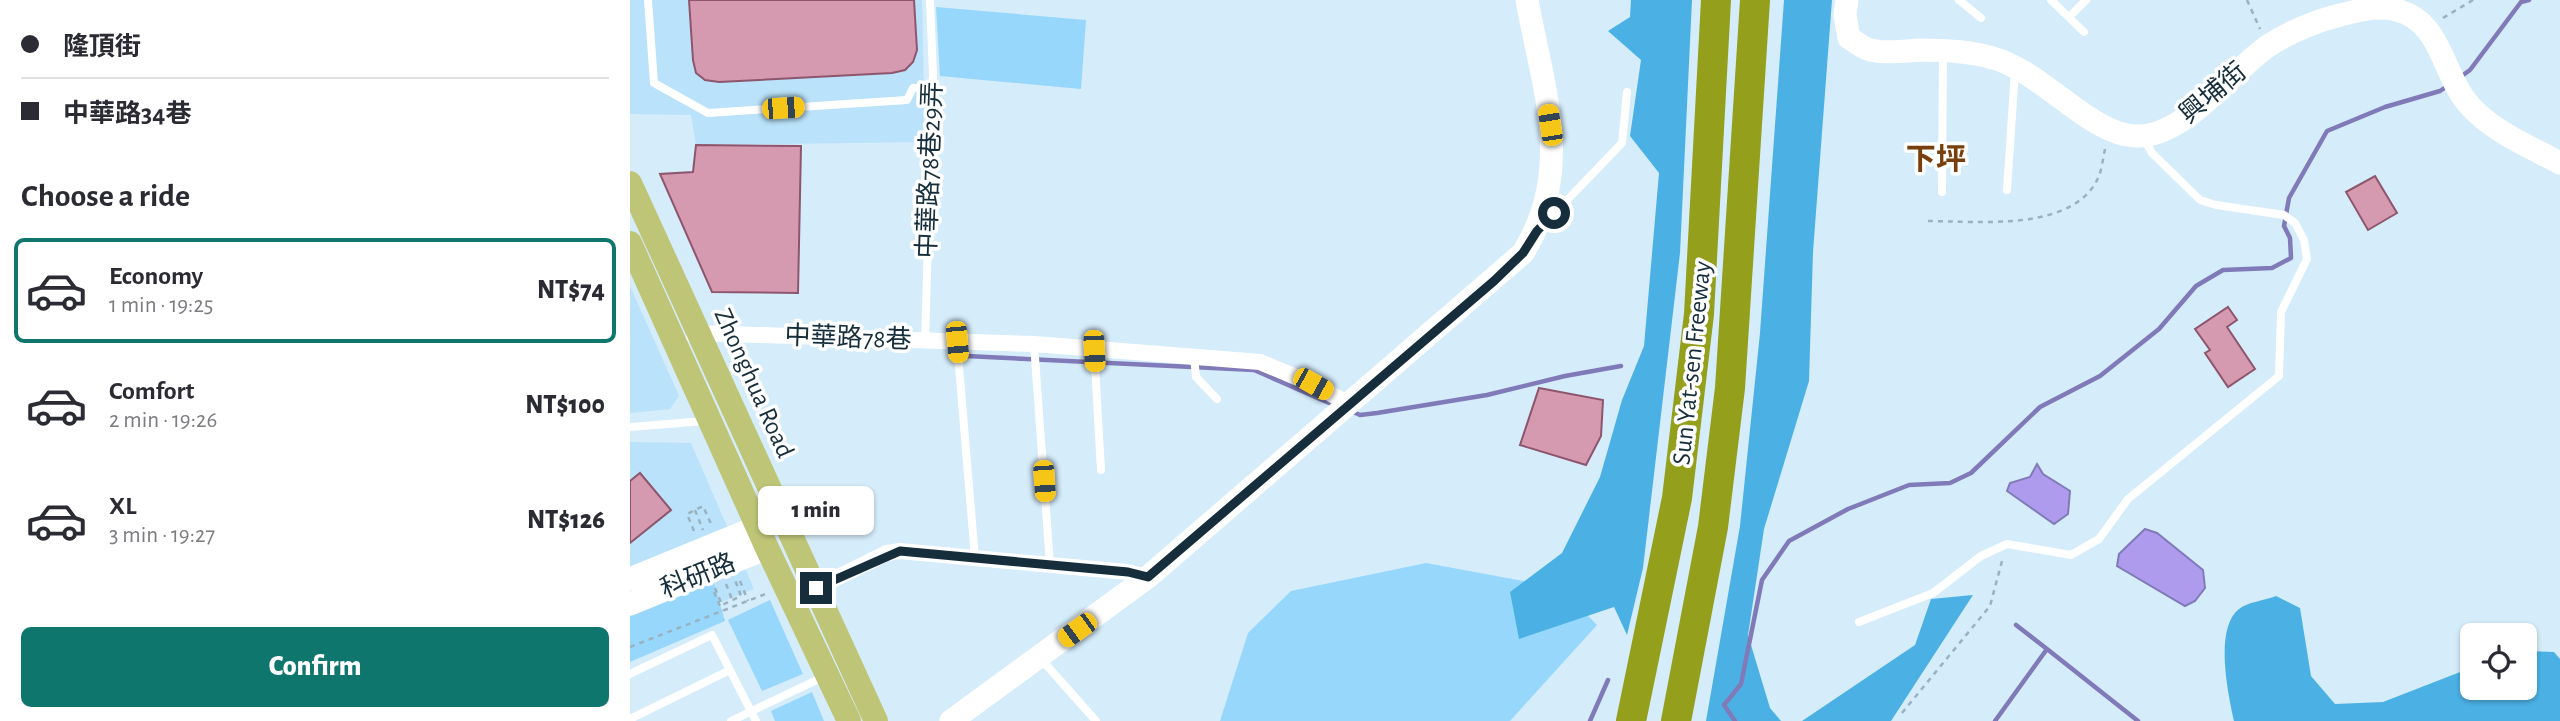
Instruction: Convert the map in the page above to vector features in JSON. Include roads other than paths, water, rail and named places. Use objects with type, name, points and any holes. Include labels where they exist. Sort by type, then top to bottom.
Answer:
[{"type":"highway","name":"Sun Yat-sen Freeway","points":[[1631,721],[1677,498],[1699,314],[1716,0]]},
{"type":"highway","name":"Sun Yat-sen Freeway","points":[[1676,721],[1713,527],[1730,388],[1755,0]]},
{"type":"main road","name":"Zhonghua Road","points":[[630,183],[876,721]]},
{"type":"main road","name":"Zhonghua Road","points":[[630,243],[762,538],[849,721]]},
{"type":"street","points":[[957,719],[1148,577],[1494,281],[1523,253],[1537,231],[1550,195],[1552,148],[1547,100],[1527,0]]},
{"type":"street","name":"興埔街","points":[[1847,0],[1845,15],[1849,38],[1865,49],[1979,54],[2015,67],[2113,131],[2143,136],[2171,128],[2267,47],[2310,22],[2358,10],[2393,9],[2413,16],[2428,27],[2453,82],[2484,119],[2560,163]]},
{"type":"street","points":[[677,345],[699,333]]},
{"type":"street","name":"中華路78巷","points":[[699,333],[1034,344],[1260,362],[1313,384],[1341,410]]},
{"type":"street","name":"科研路","points":[[630,579],[762,538]]},
{"type":"street","name":"科研路","points":[[630,604],[762,538]]},
{"type":"street","points":[[816,588],[900,551],[1148,577]]},
{"type":"lane","points":[[648,0],[653,83],[708,113],[907,100],[913,88],[933,87]]},
{"type":"lane","name":"中華路78巷29弄","points":[[925,341],[933,87],[930,0]]},
{"type":"lane","points":[[1959,0],[1981,18]]},
{"type":"lane","points":[[2051,0],[2084,32]]},
{"type":"lane","points":[[2069,17],[2086,0]]},
{"type":"lane","points":[[1942,192],[1943,51]]},
{"type":"lane","points":[[2007,190],[2015,67]]},
{"type":"lane","points":[[1537,231],[1622,144],[1627,92]]},
{"type":"lane","points":[[1859,622],[1933,593],[1981,556],[2007,544],[2071,555],[2099,539],[2128,499],[2279,376],[2281,312],[2308,259],[2304,240],[2288,218],[2200,200],[2152,153],[2143,136]]},
{"type":"lane","points":[[957,342],[975,558]]},
{"type":"lane","points":[[1034,344],[1050,565]]},
{"type":"lane","points":[[1094,350],[1101,470]]},
{"type":"lane","points":[[1194,357],[1196,377],[1217,399]]},
{"type":"lane","points":[[630,427],[710,421],[734,412]]},
{"type":"lane","points":[[630,674],[712,635],[756,721]]},
{"type":"lane","points":[[1039,657],[1096,721]]},
{"type":"lane","points":[[630,719],[730,670]]},
{"type":"lane","points":[[731,721],[827,675]]},
{"type":"waterway","points":[[2459,78],[2470,70],[2521,2],[2529,0]]},
{"type":"waterway","points":[[1735,721],[1724,705],[1741,684],[1762,580],[1789,541],[1848,509],[1909,485],[1950,483],[1971,473],[2040,407],[2100,376],[2159,329],[2196,286],[2223,270],[2272,268],[2291,258],[2290,238],[2284,226],[2289,198],[2327,131],[2385,107],[2440,91],[2449,85]]},
{"type":"waterway","points":[[966,356],[1254,370],[1336,406]]},
{"type":"waterway","points":[[1351,411],[1360,415],[1487,395],[1621,366]]},
{"type":"waterway","points":[[2016,625],[2047,649]]},
{"type":"waterway","points":[[1995,721],[2047,649],[2138,721]]},
{"type":"waterway","points":[[1590,721],[1608,680]]},
{"type":"district","name":"下坪","points":[[1936,160]]}]
